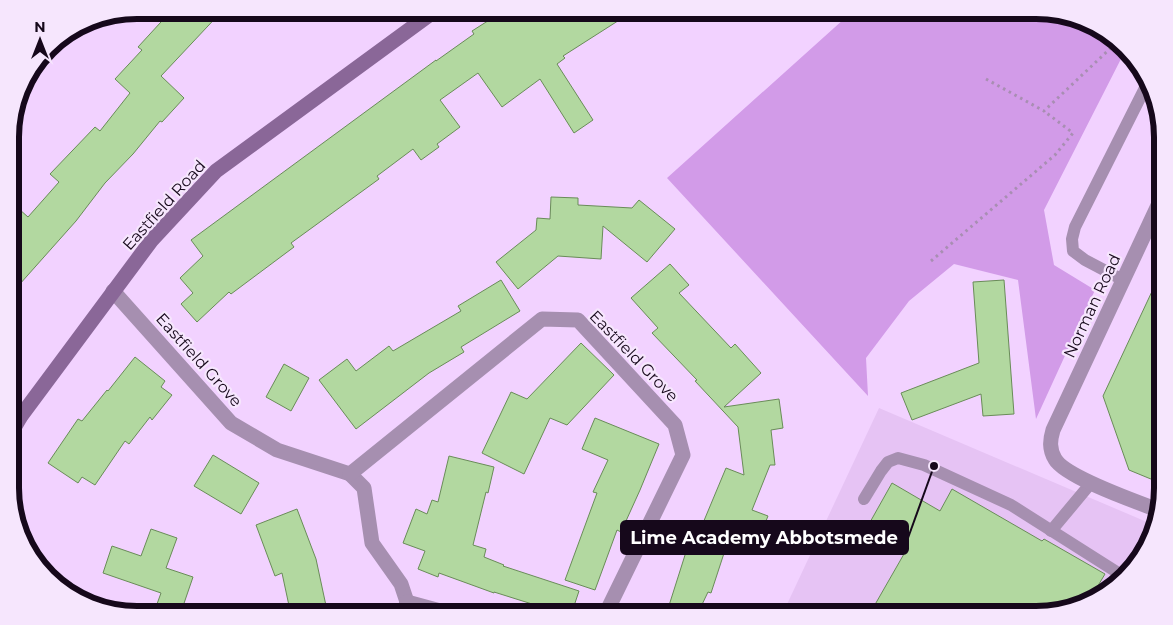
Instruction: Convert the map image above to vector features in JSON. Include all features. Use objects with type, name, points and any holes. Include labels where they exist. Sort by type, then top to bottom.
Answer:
[{"type":"street","name":"Eastfield Road","points":[[19,408],[114,291],[151,241],[216,171],[424,19]]},
{"type":"street","name":"Norman Road","points":[[1091,483],[1062,467],[1056,461],[1050,445],[1051,438],[1053,430],[1154,214]]},
{"type":"street","name":"Eastfield Grove","points":[[114,291],[230,423],[277,450],[350,474],[542,319],[578,320],[675,425],[683,455],[609,606]]},
{"type":"street","points":[[350,474],[364,488],[372,543],[401,584],[405,606]]},
{"type":"street","points":[[1091,483],[1153,508]]},
{"type":"lane","points":[[1123,280],[1085,260],[1073,251],[1072,239],[1075,227],[1144,89]]},
{"type":"lane","points":[[864,499],[888,462],[898,458],[924,465],[1011,505],[1118,573]]},
{"type":"lane","points":[[1051,531],[1091,483]]},
{"type":"path","points":[[1044,111],[1113,47]]},
{"type":"path","points":[[930,261],[1056,155],[1073,133],[1044,111],[986,79]]},
{"type":"shaded area","points":[[844,19],[1037,19],[1060,21],[1089,31],[1114,48],[1122,56],[1044,210],[1054,265],[1095,290],[1036,419],[1018,280],[954,264],[909,301],[866,358],[868,396],[667,178]]},
{"type":"shaded area","points":[[879,408],[1149,523],[1142,541],[1134,554],[1114,577],[1089,594],[1060,604],[1044,606],[786,606]]},
{"type":"building","points":[[164,19],[215,19],[161,76],[184,98],[162,122],[160,121],[133,154],[105,183],[76,221],[19,285],[19,209],[28,217],[59,182],[50,174],[95,127],[100,131],[130,93],[115,79],[142,50],[138,47]]},
{"type":"building","points":[[491,19],[621,19],[563,56],[565,58],[557,64],[593,120],[574,133],[540,79],[502,107],[478,73],[440,100],[460,127],[437,144],[439,147],[421,160],[413,149],[377,176],[379,179],[291,243],[294,247],[231,294],[229,292],[197,322],[181,304],[193,293],[180,278],[203,256],[191,240],[474,34],[472,31]]},
{"type":"building","points":[[551,197],[578,198],[578,205],[632,208],[639,200],[675,229],[647,262],[603,226],[601,259],[558,256],[518,289],[496,262],[536,230],[537,218],[550,219]]},
{"type":"building","points":[[670,264],[689,285],[679,293],[731,348],[735,344],[761,373],[724,407],[779,399],[783,428],[771,430],[775,465],[770,465],[752,510],[768,516],[757,543],[738,535],[736,541],[729,538],[711,593],[708,592],[701,606],[669,606],[692,533],[698,535],[726,468],[744,475],[738,427],[652,333],[658,328],[631,298]]},
{"type":"building","points":[[501,280],[520,311],[461,347],[464,352],[429,373],[356,429],[319,380],[347,359],[356,371],[389,346],[393,351],[461,311],[458,306]]},
{"type":"building","points":[[1004,280],[1014,414],[983,416],[981,394],[912,420],[901,393],[979,363],[973,282]]},
{"type":"building","points":[[1154,287],[1154,480],[1129,470],[1103,396]]},
{"type":"building","points":[[581,343],[614,375],[567,425],[550,418],[524,474],[482,453],[511,392],[527,399]]},
{"type":"building","points":[[135,357],[165,381],[161,387],[172,395],[152,420],[150,417],[129,444],[125,441],[95,485],[82,477],[78,483],[48,463],[78,419],[82,421]]},
{"type":"building","points":[[284,364],[309,378],[291,411],[266,397]]},
{"type":"building","points":[[595,418],[659,444],[621,532],[617,530],[595,590],[565,580],[597,493],[593,492],[608,460],[582,449]]},
{"type":"building","points":[[213,455],[259,483],[241,514],[194,486]]},
{"type":"building","points":[[449,456],[494,467],[473,545],[486,549],[484,557],[503,566],[579,591],[574,606],[538,606],[494,593],[439,573],[438,577],[418,569],[425,551],[403,543],[416,509],[427,514],[432,500],[438,502]]},
{"type":"building","points":[[892,483],[940,511],[952,489],[1042,541],[1044,539],[1105,574],[1095,590],[1075,600],[1060,604],[1044,606],[874,606],[908,547],[869,524]]},
{"type":"building","points":[[297,509],[316,559],[326,606],[289,606],[282,573],[275,576],[256,525]]},
{"type":"building","points":[[151,529],[177,538],[166,568],[193,577],[183,606],[156,606],[161,593],[103,573],[112,546],[141,556]]},
{"type":"place","name":"Lime Academy Abbotsmede","points":[[934,466]]}]
